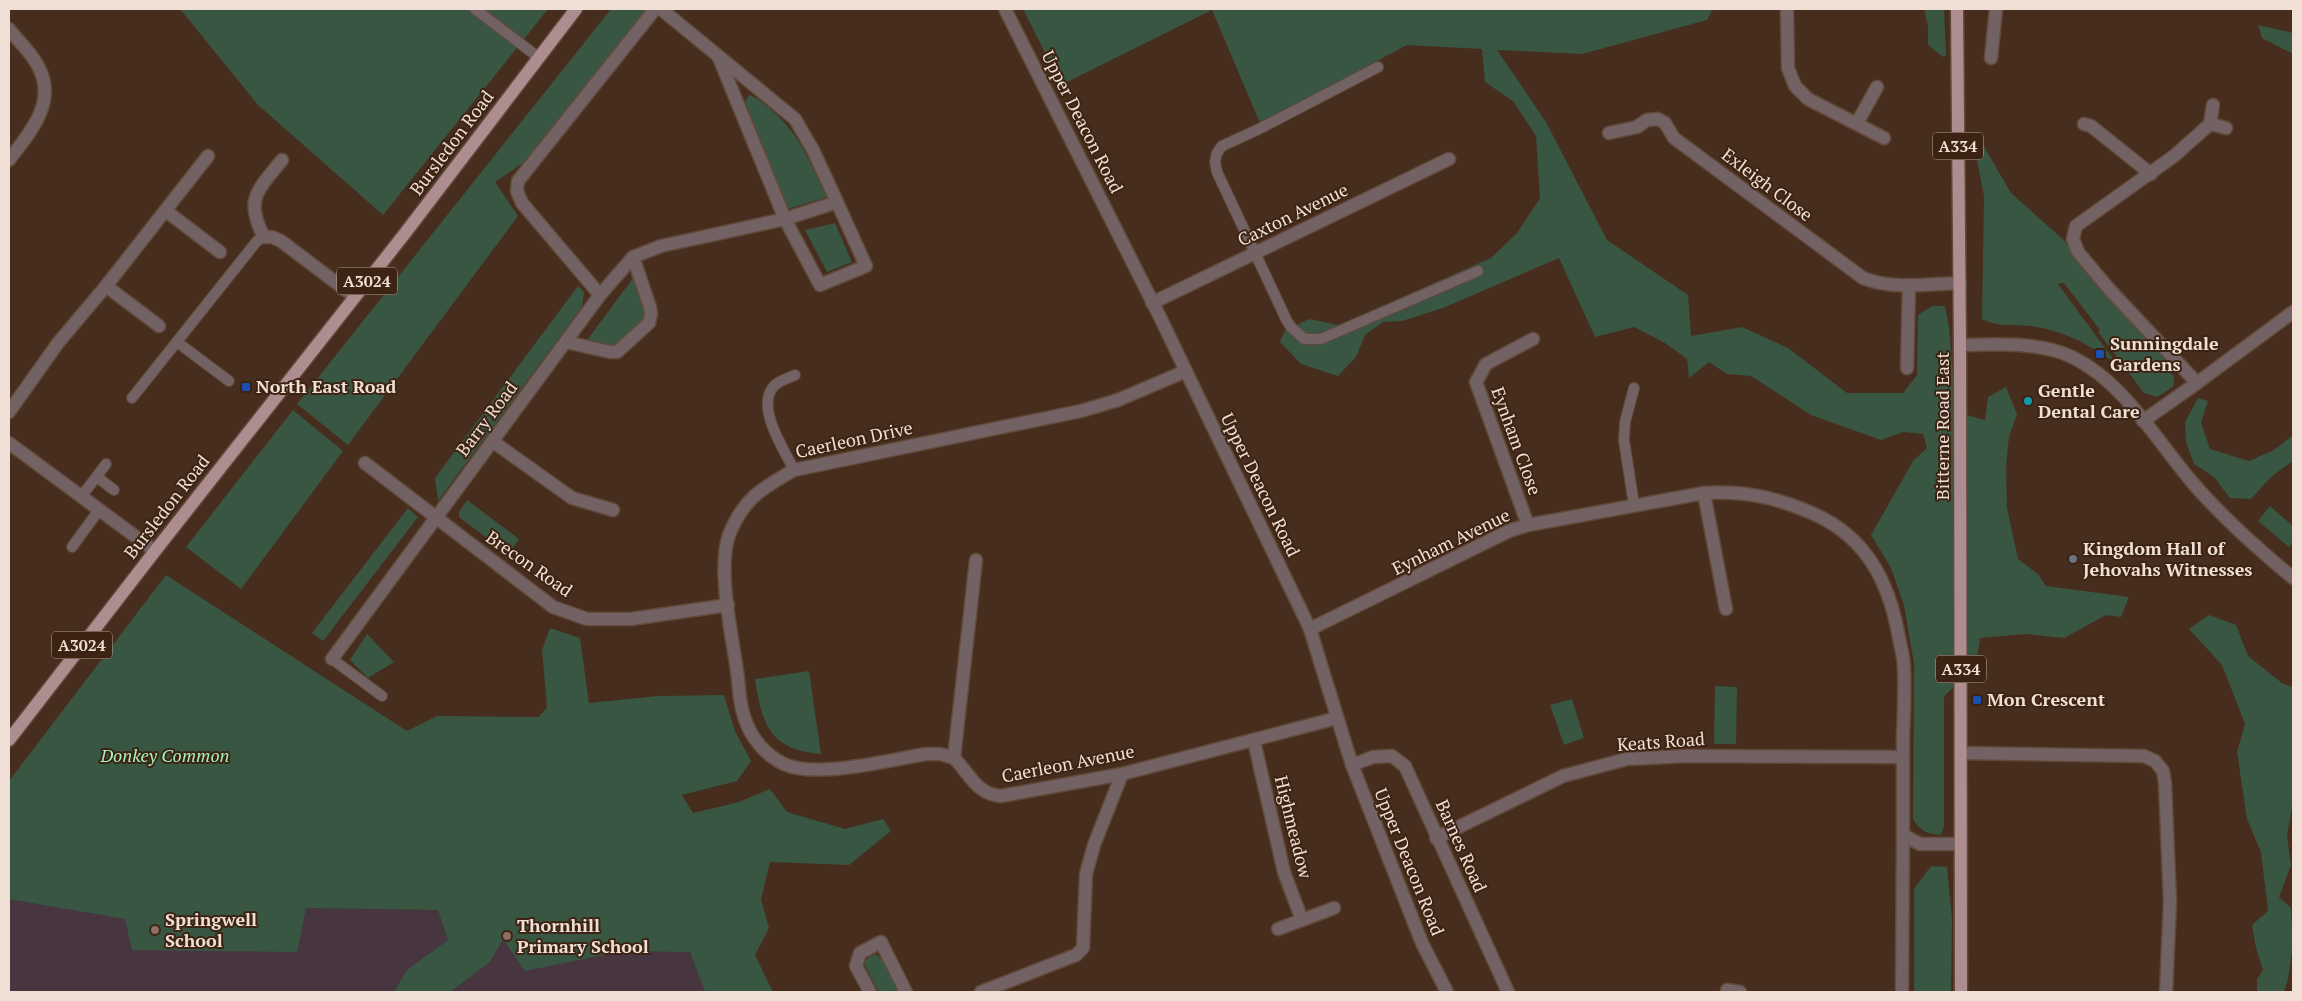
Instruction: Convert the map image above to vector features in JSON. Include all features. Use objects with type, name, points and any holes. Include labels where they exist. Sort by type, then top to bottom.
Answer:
[{"type":"main road","name":"Bursledon Road","points":[[9,740],[576,9]]},
{"type":"main road","name":"Bitterne Road East","points":[[1957,9],[1960,284],[1961,992]]},
{"type":"street","points":[[600,295],[522,202],[517,191],[518,180],[655,9]]},
{"type":"street","points":[[661,9],[719,56],[795,119],[813,150],[866,266],[820,285],[785,218],[719,56]]},
{"type":"street","name":"Upper Deacon Road","points":[[1005,9],[1186,371],[1310,629],[1352,765],[1422,943],[1447,992]]},
{"type":"street","points":[[1787,9],[1788,68],[1795,86],[1808,99],[1884,138]]},
{"type":"street","points":[[1991,58],[1996,9]]},
{"type":"street","points":[[9,29],[39,66],[46,95],[35,125],[9,160]]},
{"type":"street","points":[[1857,123],[1877,87]]},
{"type":"street","points":[[2197,383],[2109,289],[2078,252],[2073,239],[2076,226],[2151,174],[2210,124],[2213,105]]},
{"type":"street","name":"Exleigh Close","points":[[1609,133],[1637,128],[1647,120],[1658,119],[1665,123],[1674,138],[1863,278],[1874,283],[1909,285],[1960,284]]},
{"type":"street","points":[[2084,124],[2091,126],[2151,174]]},
{"type":"street","points":[[2210,124],[2226,128]]},
{"type":"street","points":[[9,412],[58,343],[106,286],[208,156]]},
{"type":"street","name":"Caxton Avenue","points":[[1152,303],[1448,159]]},
{"type":"street","points":[[282,160],[254,199],[253,211],[264,237],[280,240],[354,297]]},
{"type":"street","name":"Barry Road","points":[[332,659],[600,295],[633,257],[661,246],[785,218],[837,202]]},
{"type":"street","points":[[166,211],[220,252]]},
{"type":"street","points":[[566,342],[617,352],[649,323],[650,307],[633,257]]},
{"type":"street","points":[[1907,368],[1909,285]]},
{"type":"street","points":[[106,286],[159,326]]},
{"type":"street","points":[[2143,421],[2293,312]]},
{"type":"street","name":"Eynham Close","points":[[1528,525],[1476,382],[1486,364],[1533,339]]},
{"type":"street","points":[[1960,345],[2022,345],[2047,348],[2072,357],[2095,372],[2118,392],[2213,504],[2293,578]]},
{"type":"street","name":"Caerleon Drive","points":[[954,758],[940,754],[926,754],[816,771],[798,770],[770,756],[755,740],[743,716],[728,605],[725,557],[729,537],[740,512],[759,490],[794,470],[1081,410],[1118,400],[1186,371]]},
{"type":"street","points":[[492,442],[572,498],[614,510]]},
{"type":"street","points":[[10,445],[154,551]]},
{"type":"street","points":[[364,463],[436,518]]},
{"type":"street","name":"Eynham Avenue","points":[[1310,629],[1509,531],[1528,525],[1704,493],[1731,492],[1755,494],[1784,501],[1818,515],[1845,532],[1867,555],[1885,584],[1894,610],[1904,667],[1903,757]]},
{"type":"street","points":[[1704,493],[1726,609]]},
{"type":"street","name":"Brecon Road","points":[[436,518],[553,608],[587,619],[631,619],[728,605]]},
{"type":"street","points":[[954,758],[976,560]]},
{"type":"street","name":"Caerleon Avenue","points":[[954,758],[979,788],[989,795],[1001,796],[1122,774],[1337,718]]},
{"type":"street","name":"Highmeadow","points":[[1254,741],[1284,872],[1302,920]]},
{"type":"street","points":[[1961,753],[2144,756],[2155,761],[2163,770],[2167,813],[2170,908],[2166,992]]},
{"type":"street","name":"Barnes Road","points":[[1352,765],[1373,757],[1392,756],[1405,766],[1436,838],[1508,992]]},
{"type":"street","name":"Keats Road","points":[[1436,838],[1563,776],[1626,759],[1687,756],[1903,757]]},
{"type":"street","points":[[1902,992],[1903,757]]},
{"type":"street","points":[[981,992],[1076,956],[1083,948],[1086,874],[1094,845],[1122,774]]},
{"type":"street","points":[[1903,835],[1920,844],[1961,844]]},
{"type":"street","points":[[1278,929],[1334,908]]},
{"type":"street","points":[[870,992],[856,966],[860,953],[881,942],[906,992]]},
{"type":"street","points":[[1726,990],[1740,992]]},
{"type":"lane","points":[[475,9],[538,57]]},
{"type":"lane","points":[[1378,67],[1259,129],[1222,146],[1217,153],[1215,162],[1217,172],[1291,327],[1304,339],[1321,339],[1478,272]]},
{"type":"lane","points":[[132,398],[257,242],[264,237]]},
{"type":"lane","points":[[177,342],[229,381]]},
{"type":"lane","points":[[794,470],[768,416],[768,398],[774,386],[795,375]]},
{"type":"lane","points":[[1634,388],[1625,422],[1624,440],[1634,506]]},
{"type":"lane","points":[[81,497],[106,464]]},
{"type":"lane","points":[[96,477],[114,490]]},
{"type":"lane","points":[[72,548],[99,510]]},
{"type":"lane","points":[[332,659],[382,696]]},
{"type":"shaded area","points":[[9,853],[306,908],[438,910],[709,921],[734,992],[9,992]]},
{"type":"green space","points":[[180,9],[548,9],[383,215],[258,105]]},
{"type":"green space","points":[[611,9],[647,9],[523,163],[495,182],[518,216],[348,445],[297,404]]},
{"type":"green space","points":[[1023,9],[1713,9],[1707,20],[1582,54],[1497,50],[1546,122],[1607,240],[1688,295],[1691,336],[1742,327],[1788,348],[1847,393],[1903,393],[1917,375],[1918,315],[1932,306],[1945,306],[1949,327],[1956,412],[1985,420],[1988,397],[2006,387],[2017,414],[2009,437],[2006,467],[2007,508],[2018,559],[2038,574],[2046,586],[2129,597],[2121,617],[2106,615],[2064,638],[2026,634],[1980,638],[1974,665],[1965,678],[1944,697],[1944,826],[1941,835],[1925,831],[1913,819],[1914,664],[1904,605],[1891,568],[1871,535],[1913,461],[1927,448],[1923,434],[1903,432],[1881,440],[1811,415],[1751,376],[1727,374],[1709,362],[1689,378],[1687,359],[1665,343],[1634,327],[1595,337],[1559,258],[1443,308],[1402,321],[1383,322],[1365,335],[1356,357],[1338,376],[1301,364],[1280,342],[1285,330],[1309,319],[1338,325],[1491,258],[1517,233],[1540,198],[1536,136],[1513,101],[1485,82],[1482,49],[1407,45],[1260,123],[1212,10],[1061,85]]},
{"type":"green space","points":[[1924,9],[1944,9],[1946,55],[1943,57],[1928,45],[1928,26]]},
{"type":"green space","points":[[2258,25],[2293,33],[2293,54],[2262,38]]},
{"type":"green space","points":[[749,95],[766,105],[796,137],[827,197],[788,209],[745,102]]},
{"type":"green space","points":[[1979,138],[2011,193],[2067,243],[2072,254],[2171,364],[2167,369],[2174,377],[2173,387],[2157,397],[2144,393],[2064,283],[2058,284],[2116,363],[2086,344],[2054,331],[2031,326],[2000,325],[1982,319],[1984,196],[1975,150]]},
{"type":"green space","points":[[835,223],[852,262],[827,272],[805,230]]},
{"type":"green space","points":[[634,277],[646,314],[645,319],[614,346],[587,340]]},
{"type":"green space","points":[[578,286],[584,292],[582,307],[438,501],[435,478]]},
{"type":"green space","points":[[2198,398],[2208,401],[2201,423],[2210,449],[2249,461],[2274,450],[2293,435],[2293,461],[2272,476],[2251,499],[2230,498],[2214,477],[2194,464],[2186,442],[2185,422]]},
{"type":"green space","points":[[293,410],[343,451],[241,589],[186,547]]},
{"type":"green space","points":[[467,500],[519,539],[508,554],[459,517],[459,512]]},
{"type":"green space","points":[[2270,506],[2293,526],[2293,541],[2289,547],[2258,521]]},
{"type":"green space","points":[[408,508],[418,517],[323,641],[312,633]]},
{"type":"green space","name":"Donkey Common","points":[[166,575],[407,731],[437,716],[539,717],[547,707],[542,650],[550,628],[580,638],[589,703],[658,696],[724,695],[735,731],[751,761],[737,781],[682,795],[693,813],[739,802],[770,789],[787,812],[845,829],[883,819],[891,831],[849,865],[770,862],[761,899],[769,928],[755,955],[773,992],[705,992],[690,952],[623,951],[525,971],[503,939],[490,962],[450,992],[394,992],[407,970],[448,940],[438,910],[306,908],[297,952],[132,950],[125,919],[9,899],[9,781]]},
{"type":"green space","points":[[2209,615],[2236,625],[2248,656],[2282,683],[2293,687],[2293,800],[2287,836],[2291,865],[2279,897],[2291,908],[2293,944],[2288,979],[2284,992],[2257,992],[2257,979],[2263,970],[2256,948],[2252,925],[2268,911],[2261,852],[2247,819],[2237,752],[2245,724],[2222,665],[2189,629]]},
{"type":"green space","points":[[367,634],[394,662],[368,678],[350,660]]},
{"type":"green space","points":[[809,671],[821,754],[804,752],[790,747],[780,741],[772,732],[761,710],[755,679]]},
{"type":"green space","points":[[1715,686],[1737,687],[1736,744],[1714,744]]},
{"type":"green space","points":[[1572,699],[1584,738],[1564,745],[1550,705]]},
{"type":"green space","points":[[1931,866],[1947,867],[1952,920],[1951,992],[1914,992],[1914,889]]},
{"type":"green space","points":[[876,954],[882,959],[899,992],[879,992],[865,966],[865,961],[870,956]]},
{"type":"place","name":"Sunningdale Gardens","points":[[2100,354]]},
{"type":"place","name":"North East Road","points":[[246,387]]},
{"type":"place","name":"Gentle Dental Care","points":[[2028,401]]},
{"type":"place","name":"Kingdom Hall of Jehovahs Witnesses","points":[[2073,559]]},
{"type":"place","name":"Mon Crescent","points":[[1977,700]]},
{"type":"place","name":"Springwell School","points":[[155,930]]},
{"type":"place","name":"Thornhill Primary School","points":[[507,936]]}]
